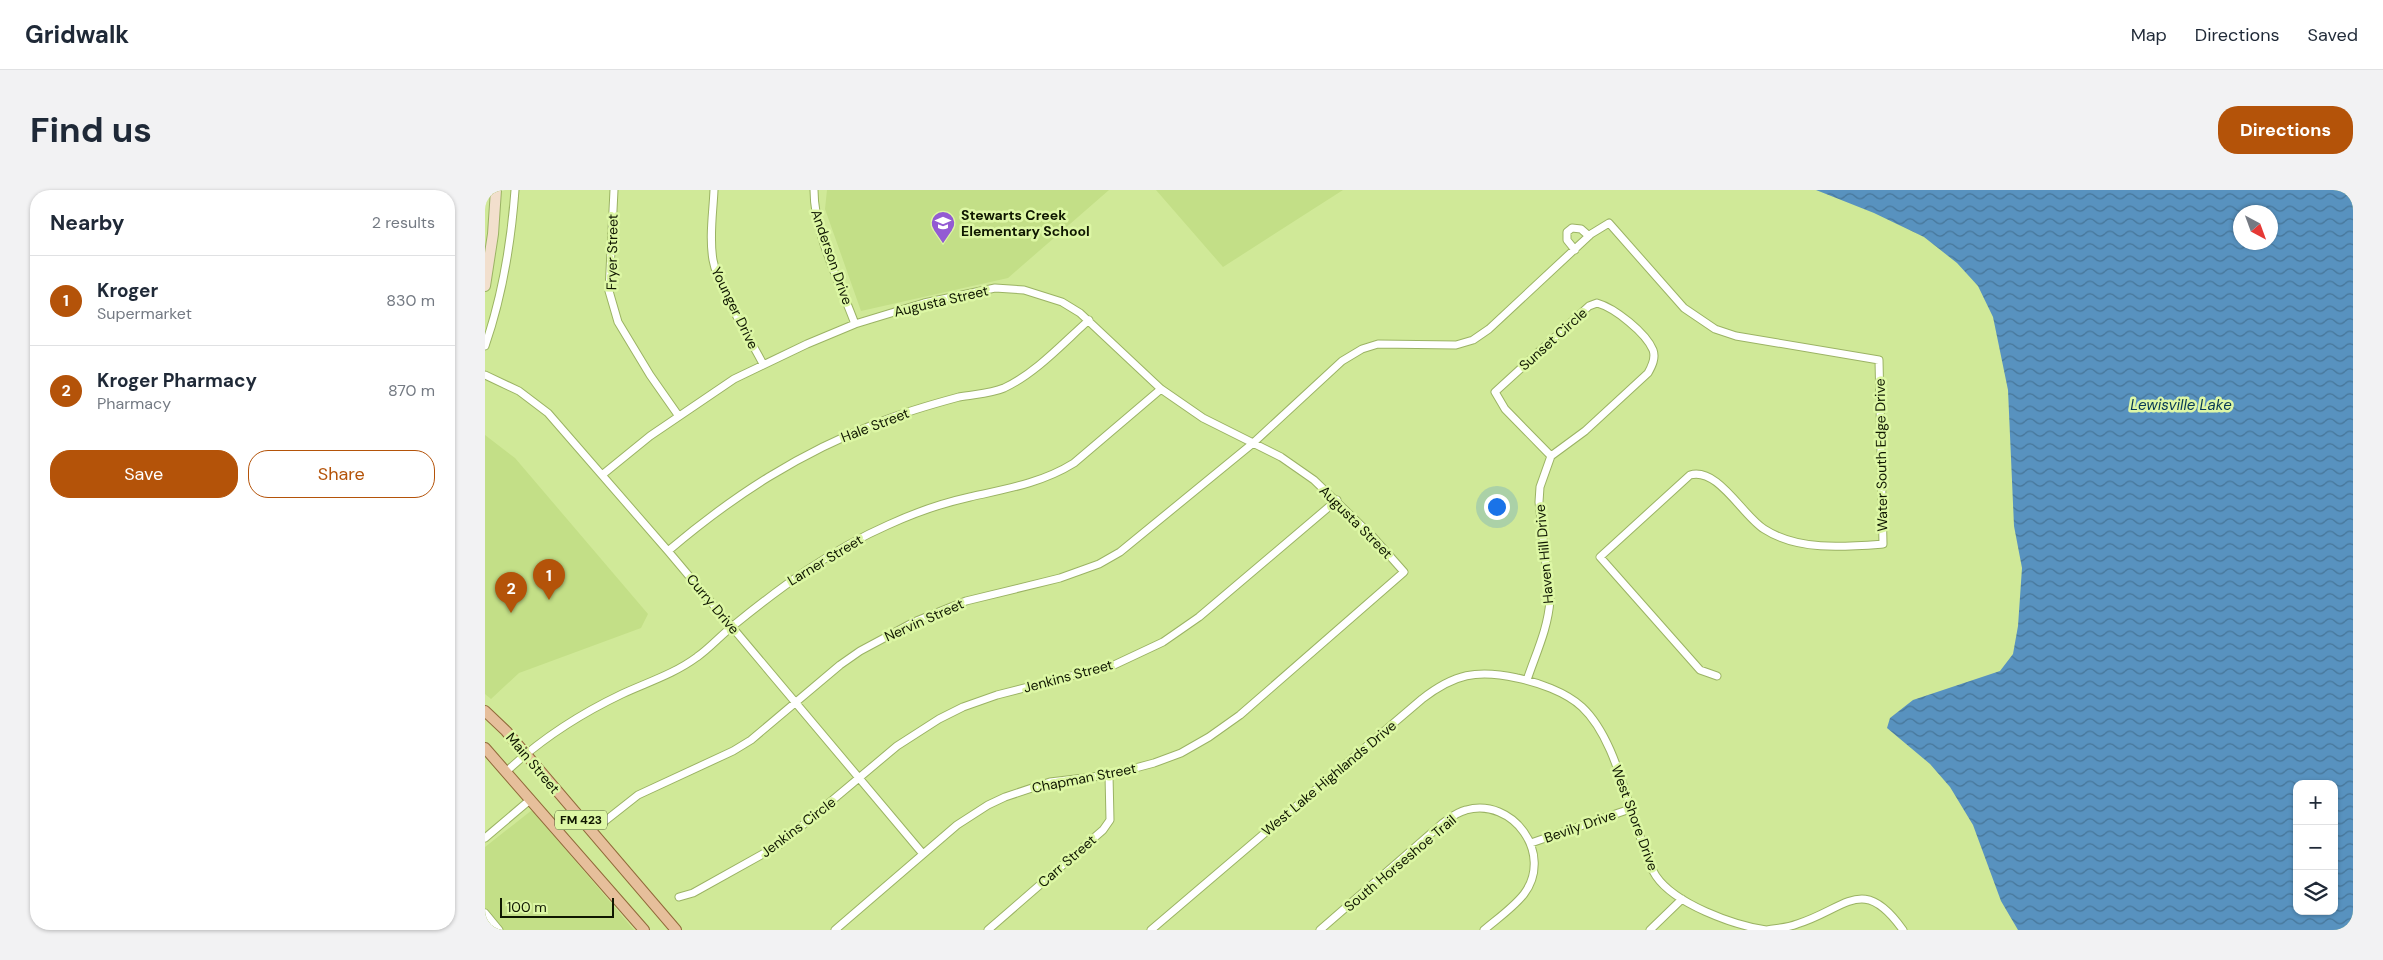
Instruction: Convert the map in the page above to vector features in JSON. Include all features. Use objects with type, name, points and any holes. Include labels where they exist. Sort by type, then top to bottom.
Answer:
[{"type":"main road","points":[[485,286],[489,234],[496,190]]},
{"type":"main road","name":"Main Street","points":[[485,712],[506,731],[676,930]]},
{"type":"main road","name":"Main Street","points":[[485,748],[645,930]]},
{"type":"street","points":[[485,346],[504,285],[511,238],[515,190]]},
{"type":"street","name":"Fryer Street","points":[[614,190],[609,291],[617,322],[649,375],[678,416]]},
{"type":"street","name":"Younger Drive","points":[[714,190],[711,234],[713,261],[721,284],[763,364]]},
{"type":"street","name":"Anderson Drive","points":[[814,190],[814,206],[820,229],[855,324]]},
{"type":"street","name":"Water South Edge Drive","points":[[1252,444],[1342,361],[1363,349],[1378,344],[1456,345],[1473,340],[1489,329],[1589,236],[1609,224],[1684,308],[1715,329],[1736,336],[1879,360],[1883,544],[1810,545],[1789,541],[1763,529],[1745,513],[1714,478],[1697,473],[1690,475],[1600,557],[1700,670],[1717,676]]},
{"type":"street","points":[[1575,250],[1567,240],[1567,232],[1573,228],[1581,229],[1589,236]]},
{"type":"street","name":"Augusta Street","points":[[602,475],[629,452],[678,416],[734,379],[763,364],[855,324],[915,306],[995,288],[1024,290],[1062,302],[1089,320],[1161,389],[1203,418],[1281,457],[1315,480],[1337,500],[1404,572]]},
{"type":"street","name":"Sunset Circle","points":[[1597,303],[1621,314],[1648,343],[1654,352],[1653,362],[1649,373],[1585,431],[1551,456],[1505,410],[1495,392],[1589,306],[1597,303]]},
{"type":"street","name":"Hale Street","points":[[668,551],[723,506],[762,480],[800,458],[847,435],[906,412],[1001,389],[1017,381],[1089,320]]},
{"type":"street","name":"Curry Drive","points":[[485,375],[519,392],[548,413],[668,551],[923,854]]},
{"type":"street","name":"Larner Street","points":[[507,771],[526,754],[582,715],[622,694],[670,674],[690,661],[731,626],[810,566],[869,533],[915,514],[969,497],[1031,484],[1059,472],[1074,463],[1161,389]]},
{"type":"street","name":"Nervin Street","points":[[605,821],[638,795],[733,751],[751,740],[795,702],[860,651],[914,622],[965,601],[1060,578],[1099,564],[1120,552],[1252,444]]},
{"type":"street","name":"Haven Hill Drive","points":[[1527,680],[1545,633],[1549,614],[1550,600],[1539,502],[1541,487],[1551,456]]},
{"type":"street","name":"Jenkins Street","points":[[859,779],[897,746],[963,707],[997,695],[1114,665],[1163,642],[1199,618],[1337,500]]},
{"type":"street","name":"Chapman Street","points":[[835,930],[957,825],[1005,797],[1050,782],[1109,775],[1155,763],[1181,753],[1209,737],[1240,715],[1404,572]]},
{"type":"street","name":"West Lake Highlands Drive","points":[[1151,930],[1439,686],[1469,674],[1484,672],[1527,680]]},
{"type":"street","name":"West Shore Drive","points":[[1527,680],[1577,703],[1588,714],[1610,750],[1655,875],[1682,900],[1747,926],[1766,930],[1798,924],[1840,904],[1861,898],[1873,900],[1882,906],[1903,930]]},
{"type":"street","name":"Carr Street","points":[[988,930],[1103,830],[1110,820],[1109,775]]},
{"type":"street","name":"Jenkins Circle","points":[[679,897],[693,893],[779,845],[859,779]]},
{"type":"street","points":[[485,838],[531,799]]},
{"type":"street","name":"South Horseshoe Trail","points":[[1320,930],[1456,814],[1467,810],[1484,808],[1503,814],[1522,830],[1531,843]]},
{"type":"street","name":"Bevily Drive","points":[[1531,843],[1630,809]]},
{"type":"street","points":[[1484,930],[1524,894],[1531,879],[1535,861],[1531,843]]},
{"type":"street","points":[[1651,930],[1682,900]]},
{"type":"street","points":[[485,913],[499,930]]},
{"type":"shaded area","name":"Stewarts Creek Elementary School","points":[[827,190],[1109,190],[1008,278],[861,311],[825,209]]},
{"type":"shaded area","points":[[1156,190],[1343,190],[1223,267]]},
{"type":"shaded area","points":[[485,435],[515,458],[648,614],[641,628],[519,673],[491,699],[485,694]]},
{"type":"shaded area","points":[[532,810],[634,930],[485,930],[485,847]]},
{"type":"water","name":"Lewisville Lake","points":[[1816,190],[2353,190],[2353,930],[2018,930],[2001,901],[1973,825],[1950,787],[1930,764],[1887,728],[1890,718],[1913,700],[2000,671],[2013,654],[2018,626],[2022,568],[2014,526],[2008,390],[1993,317],[1978,286],[1957,263],[1924,237],[1874,213]]},
{"type":"place","name":"Stewarts Creek Elementary School","points":[[943,244]]},
{"type":"place","name":"Kroger","points":[[549,600]]},
{"type":"place","name":"Kroger Pharmacy","points":[[511,613]]}]
